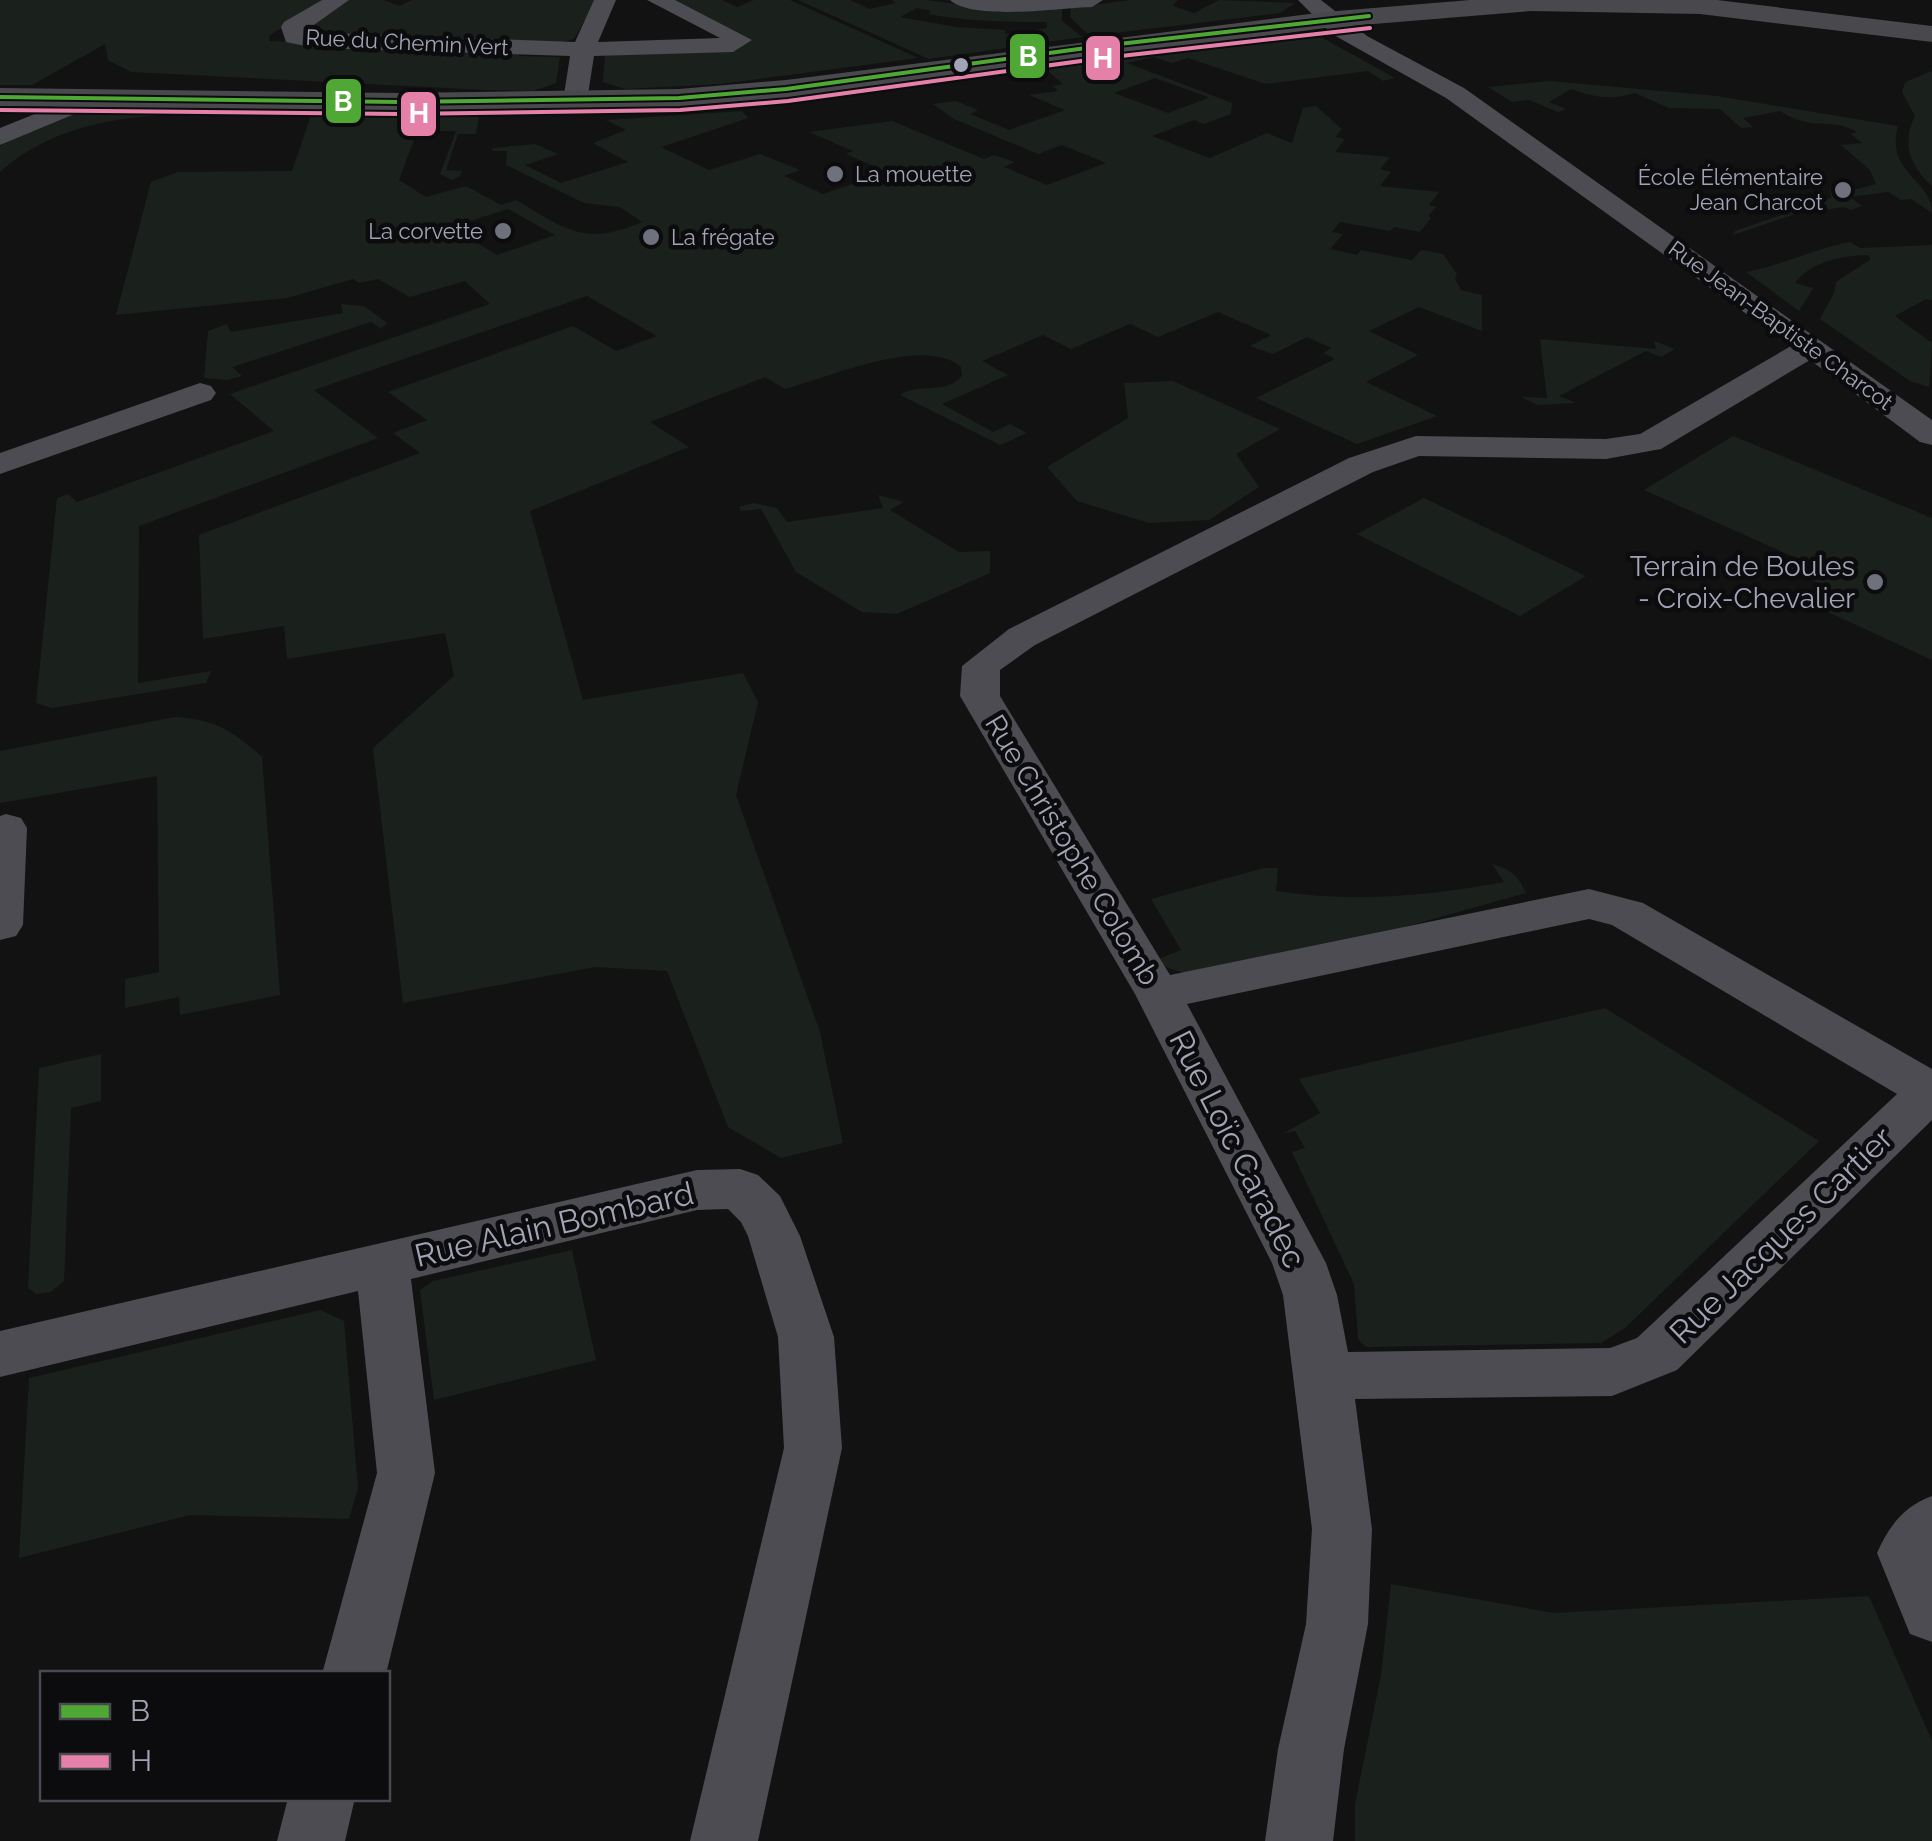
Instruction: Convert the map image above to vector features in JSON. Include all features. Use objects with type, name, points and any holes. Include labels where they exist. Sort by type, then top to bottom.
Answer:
[{"type":"main road","points":[[0,97],[575,101],[786,89],[1325,7],[1370,16],[1596,2],[1700,6],[1932,34]]},
{"type":"street","name":"Rue du Chemin Vert","points":[[338,0],[292,27],[294,37],[315,42],[583,48],[733,44],[740,40],[658,0]]},
{"type":"street","points":[[575,101],[583,48],[605,0]]},
{"type":"street","points":[[961,0],[1004,5],[1092,0]]},
{"type":"street","name":"Rue Jean-Baptiste Charcot","points":[[1325,7],[1616,204],[1932,434]]},
{"type":"street","name":"Rue Jean-Baptiste Charcot","points":[[1370,16],[1432,78]]},
{"type":"street","points":[[6,134],[34,98]]},
{"type":"street","points":[[6,134],[92,98]]},
{"type":"street","name":"Rue Christophe Colomb","points":[[1811,347],[1650,442],[1606,449],[1416,446],[1362,465],[1022,637],[981,666],[980,696],[1158,994],[1590,904],[1627,914],[1932,1092]]},
{"type":"street","points":[[0,464],[200,393]]},
{"type":"street","points":[[0,925],[6,828]]},
{"type":"street","name":"Rue Loïc Caradec","points":[[1158,994],[1298,1263],[1310,1296],[1324,1376],[1342,1528],[1338,1624],[1311,1749],[1300,1841]]},
{"type":"street","name":"Rue Jacques Cartier","points":[[1324,1376],[1612,1372],[1657,1354],[1932,1092]]},
{"type":"street","name":"Rue Alain Bombard","points":[[0,1354],[698,1190],[740,1189],[762,1210],[774,1236],[806,1338],[812,1448],[724,1841]]},
{"type":"street","points":[[355,1671],[406,1474],[382,1263]]},
{"type":"street","points":[[1932,1523],[1907,1553],[1932,1613]]},
{"type":"street","points":[[311,1841],[321,1801]]},
{"type":"shaded area","points":[[0,0],[328,0],[270,35],[269,41],[521,51],[519,56],[560,57],[556,83],[533,91],[486,90],[131,72],[108,60],[105,44],[32,85],[0,85]]},
{"type":"shaded area","points":[[348,0],[384,0],[399,6],[412,0],[596,0],[574,39],[555,44],[304,31]]},
{"type":"shaded area","points":[[670,0],[722,0],[737,7],[754,0],[790,0],[918,58],[721,84],[625,89],[603,82],[605,55],[750,40]]},
{"type":"shaded area","points":[[798,0],[850,0],[869,9],[896,3],[892,0],[927,0],[993,9],[1062,9],[1062,21],[1082,37],[929,59]],"holes":[[[917,8],[931,11],[928,14],[955,18],[1046,22],[1047,28],[1005,34],[1005,30],[956,27],[900,17]]]},
{"type":"shaded area","points":[[1130,0],[1178,0],[1173,6],[1194,13],[1219,0],[1295,3],[1280,13],[1090,36],[1070,17],[1071,8]]},
{"type":"shaded area","points":[[1321,37],[1395,78],[1383,81],[1368,71],[1266,84],[1188,58],[1172,63],[1153,57],[1127,63],[1232,103],[1231,114],[1204,124],[1194,120],[1152,136],[1210,158],[1267,133],[1292,143],[1303,108],[1316,106],[1342,129],[1335,137],[1345,139],[1335,152],[1390,157],[1380,169],[1391,172],[1380,186],[1439,192],[1429,205],[1436,207],[1428,216],[1431,218],[1420,232],[1340,222],[1332,232],[1343,234],[1330,249],[1357,255],[1361,250],[1412,260],[1421,250],[1443,254],[1457,274],[1455,279],[1461,290],[1482,295],[1482,331],[1419,307],[1369,331],[1418,355],[1366,382],[1437,416],[1357,444],[1256,398],[1335,359],[1324,353],[1331,348],[1307,337],[1273,354],[1250,346],[1271,335],[1218,312],[1158,337],[1130,324],[1071,349],[1043,335],[982,361],[1008,375],[942,404],[993,432],[1010,424],[1027,433],[1000,445],[900,395],[955,382],[962,376],[961,367],[945,358],[900,357],[785,389],[765,377],[650,422],[689,447],[530,511],[583,700],[743,673],[758,702],[736,795],[820,1032],[843,1143],[781,1158],[728,1127],[667,971],[595,967],[403,1003],[373,748],[454,676],[445,633],[287,659],[284,626],[203,639],[199,535],[420,453],[393,433],[427,420],[388,392],[573,326],[616,351],[657,336],[587,296],[314,390],[378,438],[139,526],[138,683],[211,671],[206,683],[52,708],[36,703],[57,498],[68,494],[77,502],[274,431],[230,394],[490,304],[465,281],[410,297],[378,279],[359,283],[353,279],[287,298],[116,315],[151,182],[178,172],[292,171],[310,118],[337,108],[481,106],[476,134],[458,134],[446,170],[462,171],[460,176],[452,180],[440,174],[456,131],[437,131],[415,137],[399,180],[426,197],[466,186],[501,205],[516,200],[562,226],[590,234],[642,222],[620,207],[584,203],[506,165],[507,151],[492,151],[493,148],[535,144],[558,154],[525,165],[561,183],[628,162],[593,143],[626,130],[606,120],[742,111],[748,118],[661,147],[709,170],[760,154],[800,170],[784,176],[823,194],[887,172],[846,154],[853,151],[809,132],[892,121],[984,159],[994,155],[1015,162],[1004,167],[1047,185],[1106,163],[1062,145],[1038,154],[952,118],[933,104],[956,101],[978,110],[970,114],[1009,130],[1065,110],[1029,95],[1058,91],[1053,86],[1063,84],[1043,67]],"holes":[[[1155,78],[1208,97],[1208,98],[1168,113],[1114,93]],[[508,209],[555,235],[497,255],[451,227]]]},
{"type":"shaded area","points":[[1932,71],[1932,186],[1918,171],[1910,154],[1909,136],[1915,116],[1902,92],[1905,82]]},
{"type":"shaded area","points":[[1550,81],[1717,96],[1898,126],[1898,155],[1925,192],[1932,213],[1911,199],[1901,200],[1888,192],[1850,197],[1862,206],[1850,210],[1844,207],[1795,214],[1733,235],[1735,231],[1831,198],[1830,188],[1858,189],[1876,184],[1870,170],[1841,145],[1862,143],[1851,134],[1857,132],[1840,125],[1802,121],[1780,111],[1743,118],[1753,127],[1741,128],[1720,109],[1669,108],[1635,93],[1603,97],[1571,89],[1549,102],[1566,109],[1558,112],[1529,100],[1512,102],[1488,87]]},
{"type":"shaded area","points":[[98,107],[280,107],[292,111],[294,116],[179,114],[102,123],[65,133],[31,149],[0,172],[0,146],[47,121]]},
{"type":"shaded area","points":[[1850,242],[1860,248],[1932,245],[1932,300],[1926,299],[1895,316],[1932,343],[1929,387],[1910,381],[1820,319],[1836,282],[1871,259],[1868,255],[1828,261],[1810,269],[1795,283],[1813,288],[1799,311],[1746,272]]},
{"type":"shaded area","points":[[341,304],[364,306],[387,323],[381,329],[371,322],[232,367],[242,376],[227,380],[204,378],[208,331],[227,324],[231,332],[343,313]]},
{"type":"shaded area","points":[[1540,339],[1656,349],[1654,341],[1675,349],[1661,357],[1646,351],[1559,396],[1576,403],[1538,405],[1521,397],[1547,398]]},
{"type":"shaded area","points":[[1173,381],[1280,429],[1236,454],[1259,487],[1209,520],[1149,523],[1077,501],[1047,467],[1128,418],[1124,383]]},
{"type":"shaded area","points":[[1733,436],[1932,518],[1932,660],[1828,612],[1848,597],[1786,568],[1796,558],[1644,490]]},
{"type":"shaded area","points":[[878,495],[904,502],[890,510],[959,552],[990,551],[990,573],[897,614],[862,612],[796,572],[761,509],[741,511],[739,507],[754,503],[777,508],[787,522],[883,508]]},
{"type":"shaded area","points":[[1424,498],[1586,576],[1520,616],[1357,534]]},
{"type":"shaded area","points":[[175,717],[223,728],[262,757],[280,995],[180,1015],[179,997],[125,1008],[125,979],[159,972],[157,776],[0,803],[0,751]]},
{"type":"shaded area","points":[[1492,864],[1513,874],[1526,893],[1304,955],[1193,976],[1151,962],[1181,950],[1151,899],[1264,868],[1278,868],[1276,891],[1334,897],[1419,894],[1504,882]]},
{"type":"shaded area","points":[[1605,1008],[1819,1141],[1625,1328],[1601,1343],[1366,1347],[1358,1339],[1354,1284],[1292,1152],[1305,1148],[1295,1131],[1282,1134],[1320,1113],[1299,1079]]},
{"type":"shaded area","points":[[101,1054],[101,1101],[71,1108],[64,1281],[51,1292],[36,1294],[28,1288],[39,1068]]},
{"type":"shaded area","points":[[572,1250],[596,1360],[434,1400],[420,1290],[433,1281]]},
{"type":"shaded area","points":[[320,1310],[344,1321],[358,1488],[349,1519],[190,1515],[19,1558],[29,1378]]},
{"type":"shaded area","points":[[1391,1584],[1554,1613],[1869,1596],[1932,1741],[1932,1841],[1355,1841],[1355,1804],[1381,1675]]},
{"type":"transit line","name":"B","points":[[0,97],[401,102],[679,98],[786,89],[1101,46],[1369,16]]},
{"type":"transit line","name":"H","points":[[0,110],[401,114],[680,110],[788,101],[1103,58],[1370,28]]},
{"type":"place","name":"La mouette","points":[[835,174]]},
{"type":"place","name":"École Élémentaire Jean Charcot","points":[[1843,190]]},
{"type":"place","name":"La corvette","points":[[503,231]]},
{"type":"place","name":"La frégate","points":[[651,237]]},
{"type":"place","name":"Terrain de Boules - Croix-Chevalier","points":[[1875,582]]}]
